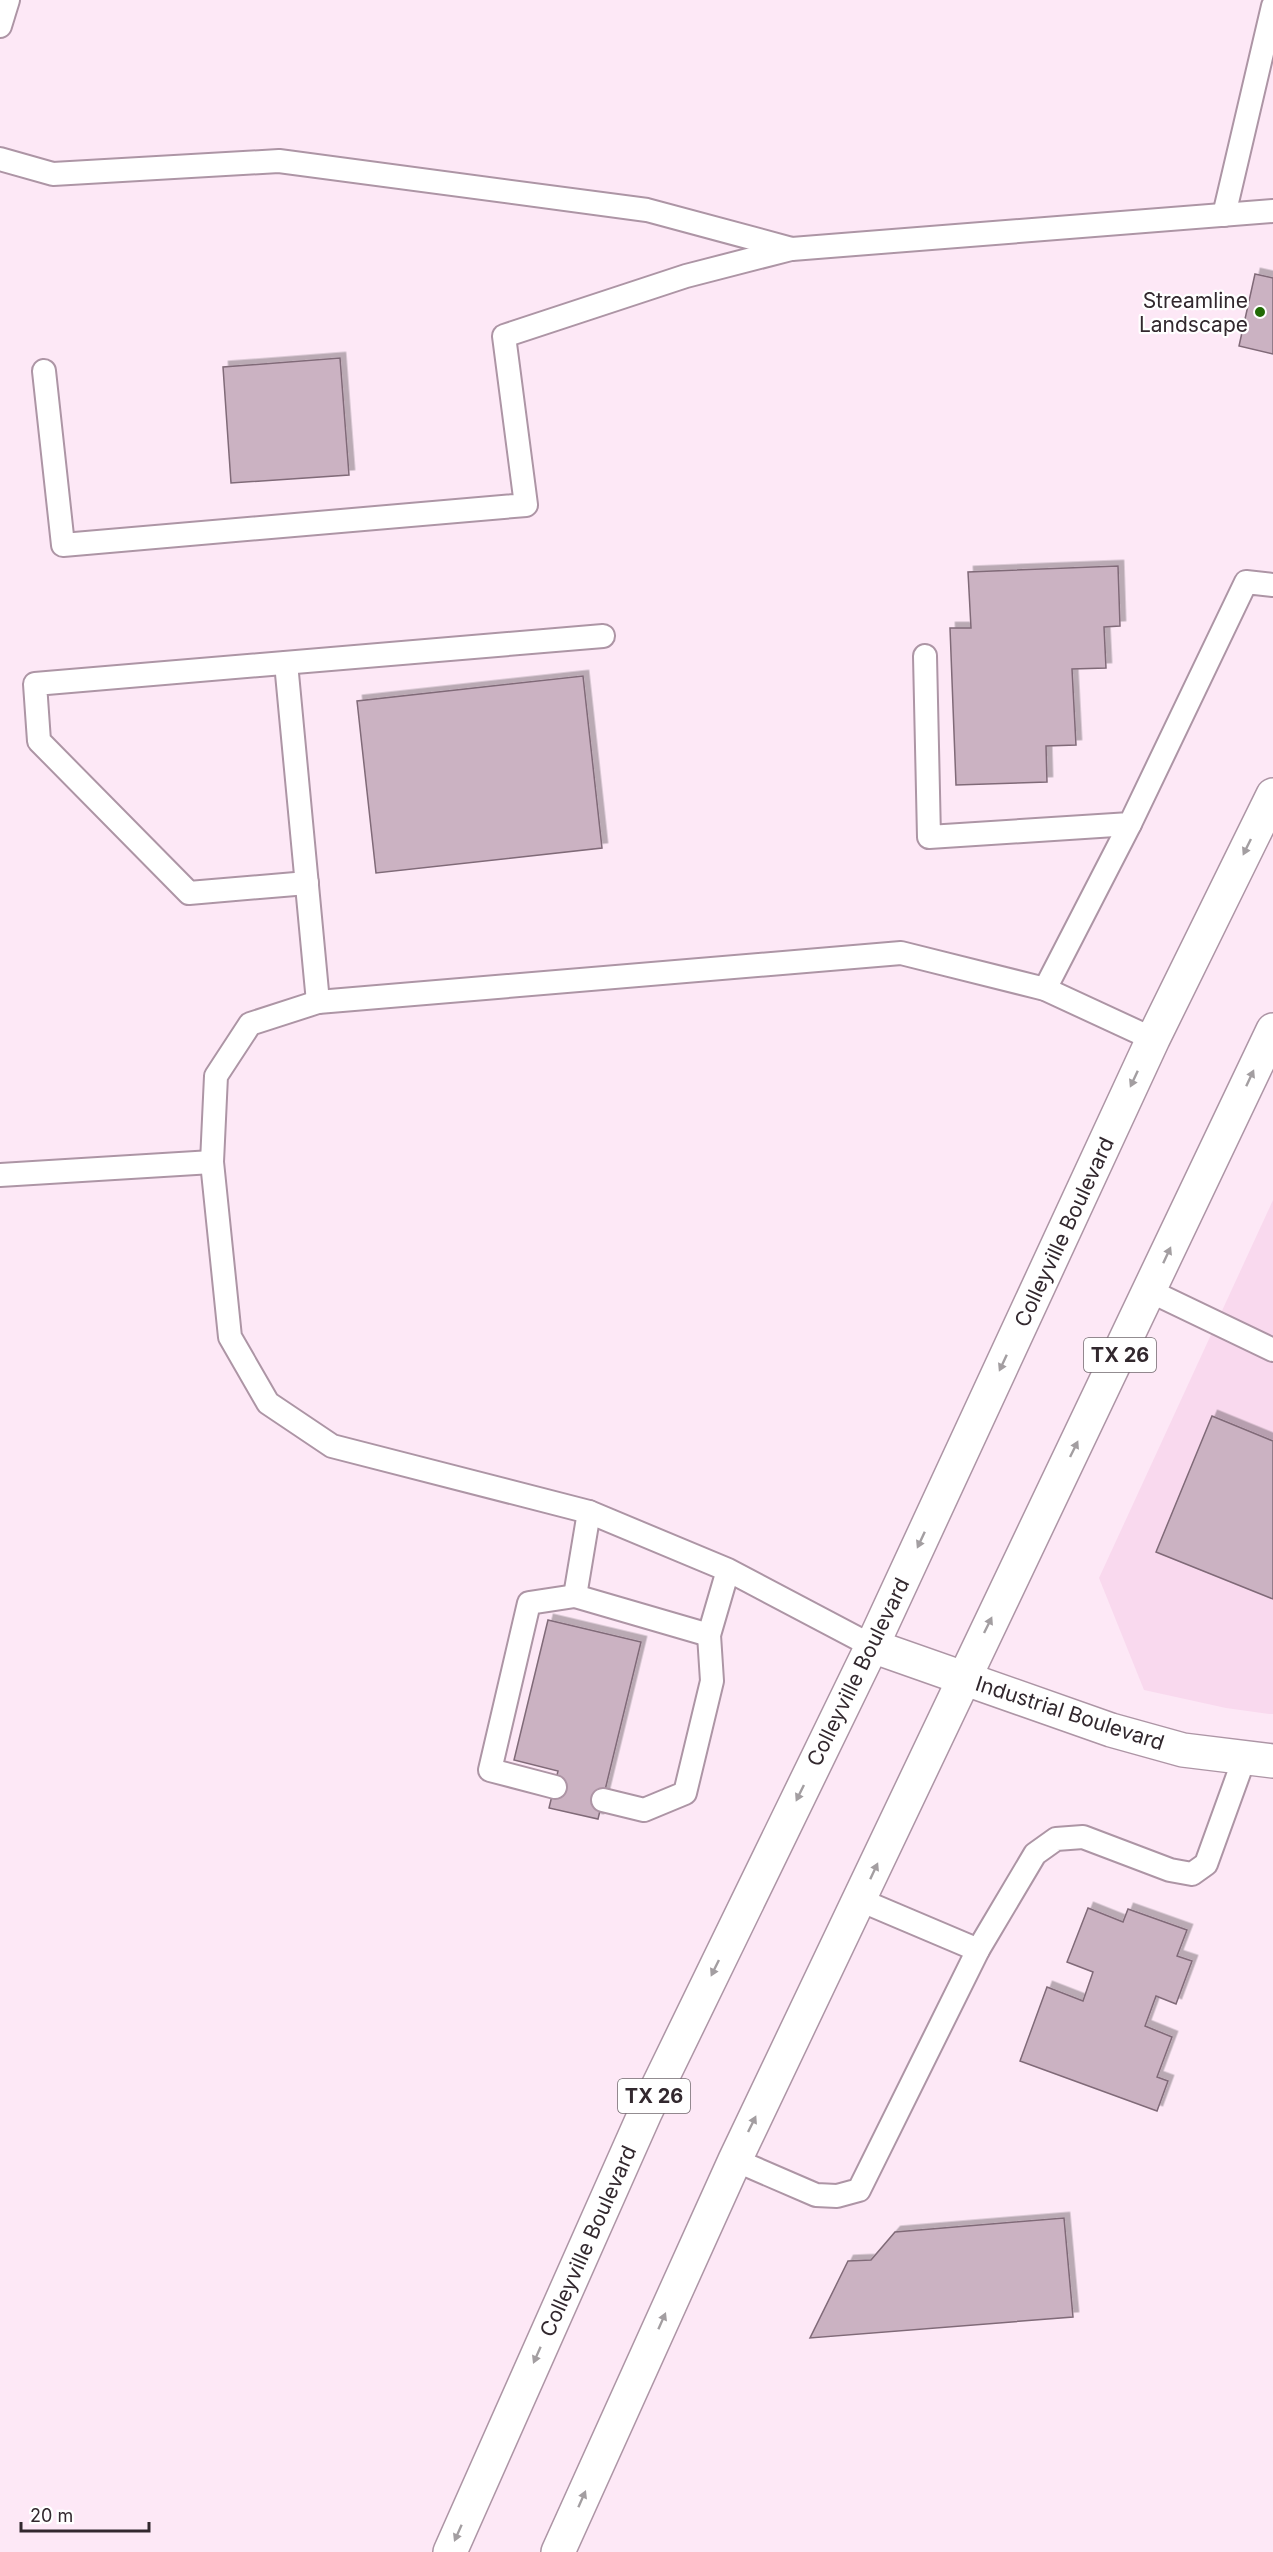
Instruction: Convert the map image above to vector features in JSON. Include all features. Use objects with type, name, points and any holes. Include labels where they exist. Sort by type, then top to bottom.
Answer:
[{"type":"main road","name":"Colleyville Boulevard","points":[[450,2552],[645,2113],[872,1646],[1153,1039],[1273,795]]},
{"type":"main road","name":"TX 26","points":[[558,2552],[735,2160],[860,1900],[963,1677],[1272,1037]]},
{"type":"main road","name":"Industrial Boulevard","points":[[872,1646],[1121,1733],[1183,1750],[1259,1760]]},
{"type":"lane","points":[[0,26],[8,0]]},
{"type":"lane","points":[[1224,215],[1273,6]]},
{"type":"lane","points":[[0,159],[53,174],[279,161],[646,210],[792,249]]},
{"type":"lane","points":[[44,371],[63,545],[526,505],[504,336],[686,276],[792,249],[1273,211]]},
{"type":"lane","points":[[1046,989],[1130,824],[1246,582],[1273,585]]},
{"type":"lane","points":[[307,883],[189,893],[39,741],[35,684],[603,636]]},
{"type":"lane","points":[[925,656],[929,837],[1130,824]]},
{"type":"lane","points":[[286,663],[318,1002]]},
{"type":"lane","points":[[872,1646],[728,1570],[590,1512],[332,1446],[268,1403],[230,1336],[212,1162],[216,1076],[250,1024],[318,1002],[901,952],[1046,989],[1153,1039]]},
{"type":"lane","points":[[0,1175],[212,1162]]},
{"type":"lane","points":[[1150,1291],[1273,1350]]},
{"type":"lane","points":[[575,1596],[590,1512]]},
{"type":"lane","points":[[603,1800],[644,1810],[685,1793],[712,1681],[709,1635],[728,1570]]},
{"type":"lane","points":[[555,1787],[490,1770],[529,1604],[575,1596],[709,1635]]},
{"type":"lane","points":[[735,2160],[816,2195],[837,2196],[859,2190],[978,1950],[1035,1854],[1056,1839],[1083,1837],[1170,1870],[1192,1874],[1206,1864],[1259,1760]]},
{"type":"lane","points":[[860,1900],[978,1950]]},
{"type":"shaded area","points":[[1273,1200],[1273,1714],[1269,1714],[1226,1708],[1144,1690],[1099,1578]]},
{"type":"building","name":"Streamline Landscape","points":[[1255,274],[1273,278],[1273,354],[1239,346]]},
{"type":"building","points":[[340,358],[349,475],[231,483],[223,367]]},
{"type":"building","points":[[1118,566],[1120,626],[1104,627],[1106,668],[1072,669],[1076,745],[1046,746],[1047,782],[956,785],[950,628],[971,628],[968,572]]},
{"type":"building","points":[[583,676],[602,848],[376,873],[357,701]]},
{"type":"building","points":[[1212,1416],[1273,1441],[1273,1599],[1156,1552]]},
{"type":"building","points":[[548,1620],[641,1642],[598,1819],[549,1808],[558,1771],[514,1760]]},
{"type":"building","points":[[1088,1908],[1123,1922],[1128,1909],[1187,1930],[1177,1956],[1192,1961],[1176,2004],[1156,1996],[1145,2026],[1172,2037],[1157,2077],[1168,2081],[1157,2111],[1020,2061],[1047,1987],[1083,2001],[1093,1972],[1067,1962]]},
{"type":"building","points":[[1064,2218],[1073,2317],[810,2338],[848,2261],[871,2260],[895,2232]]},
{"type":"place","name":"Streamline Landscape","points":[[1260,312]]}]
